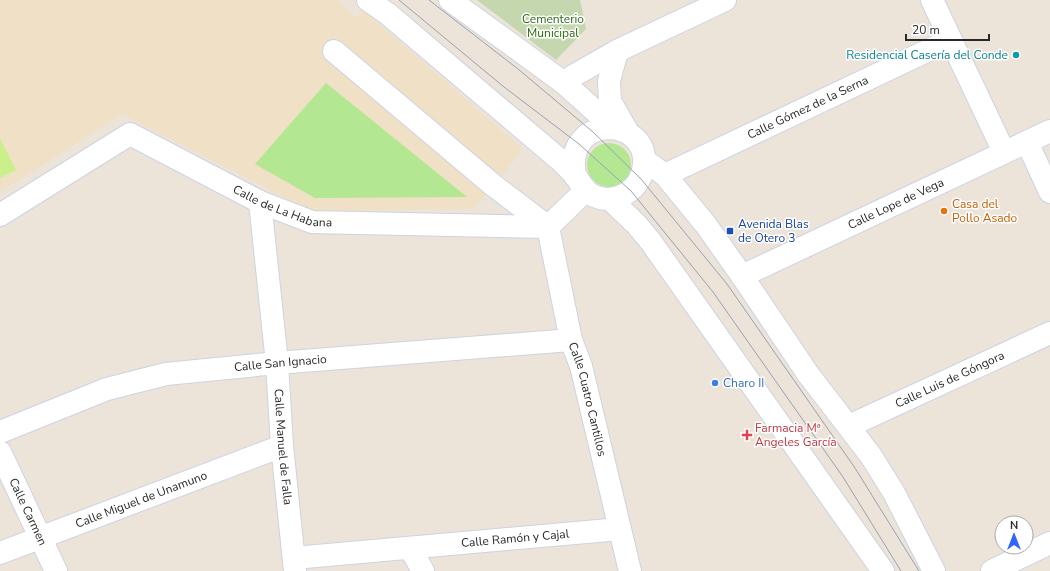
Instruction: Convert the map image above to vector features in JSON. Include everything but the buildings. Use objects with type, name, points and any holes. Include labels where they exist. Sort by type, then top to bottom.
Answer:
[{"type":"street","points":[[368,0],[388,14],[560,160],[591,194],[601,198],[610,199],[631,191],[641,179],[644,160],[641,149],[635,139],[622,131],[564,84],[450,0]]},
{"type":"street","points":[[564,84],[573,76],[617,51],[725,0]]},
{"type":"street","points":[[932,0],[1004,152]]},
{"type":"street","name":"Calle Gómez de la Serna","points":[[665,175],[950,40]]},
{"type":"street","points":[[334,51],[493,185],[548,227],[580,183]]},
{"type":"street","points":[[617,51],[609,81],[610,101],[622,131]]},
{"type":"street","points":[[580,183],[573,165],[574,154],[579,144],[592,132],[602,128],[622,131]]},
{"type":"street","name":"Calle Lope de Vega","points":[[742,276],[1050,131]]},
{"type":"street","name":"Calle de La Habana","points":[[0,215],[130,134],[260,202],[312,222],[548,227]]},
{"type":"street","points":[[1027,142],[1050,192]]},
{"type":"street","points":[[644,160],[665,175],[706,225],[808,374],[871,456],[894,493],[934,571]]},
{"type":"street","points":[[610,199],[637,225],[651,242],[883,571]]},
{"type":"street","name":"Calle Manuel de Falla","points":[[260,202],[277,363],[282,446],[295,564]]},
{"type":"street","name":"Calle Cuatro Cantillos","points":[[548,227],[571,340],[581,366],[630,571]]},
{"type":"street","name":"Calle Luis de Góngora","points":[[849,426],[1050,333]]},
{"type":"street","name":"Calle San Ignacio","points":[[0,432],[107,389],[166,374],[277,363],[571,340]]},
{"type":"street","name":"Calle Miguel de Unamuno","points":[[0,553],[282,446]]},
{"type":"street","name":"Calle Carmen","points":[[0,452],[56,571]]},
{"type":"street","name":"Calle Ramón y Cajal","points":[[295,564],[410,548],[620,530]]},
{"type":"street","points":[[992,571],[1050,543]]},
{"type":"street","points":[[410,548],[423,571]]},
{"type":"shaded area","points":[[0,0],[337,0],[356,18],[364,11],[521,147],[520,154],[473,209],[311,211],[122,114],[0,191]]},
{"type":"green space","name":"Cementerio Municipal","points":[[477,0],[580,0],[586,29],[556,60]]},
{"type":"green space","points":[[326,83],[467,197],[315,198],[255,164]]},
{"type":"green space","points":[[0,139],[16,170],[0,178]]},
{"type":"green space","points":[[613,143],[625,149],[630,157],[630,173],[625,181],[617,186],[605,187],[593,181],[588,173],[587,161],[593,149],[601,144]]},
{"type":"tram line","points":[[399,0],[504,87],[579,144],[631,191],[713,292],[843,477],[901,571]]},
{"type":"tram line","points":[[429,0],[518,69],[593,132],[641,179],[727,284],[855,468],[919,571]]},
{"type":"place","name":"Residencial Casería del Conde","points":[[1016,55]]},
{"type":"place","name":"Casa del Pollo Asado","points":[[944,211]]},
{"type":"place","name":"Avenida Blas de Otero 3","points":[[730,231]]},
{"type":"place","name":"Charo II","points":[[715,383]]},
{"type":"place","name":"Farmacia Mª Angeles García","points":[[747,435]]}]
